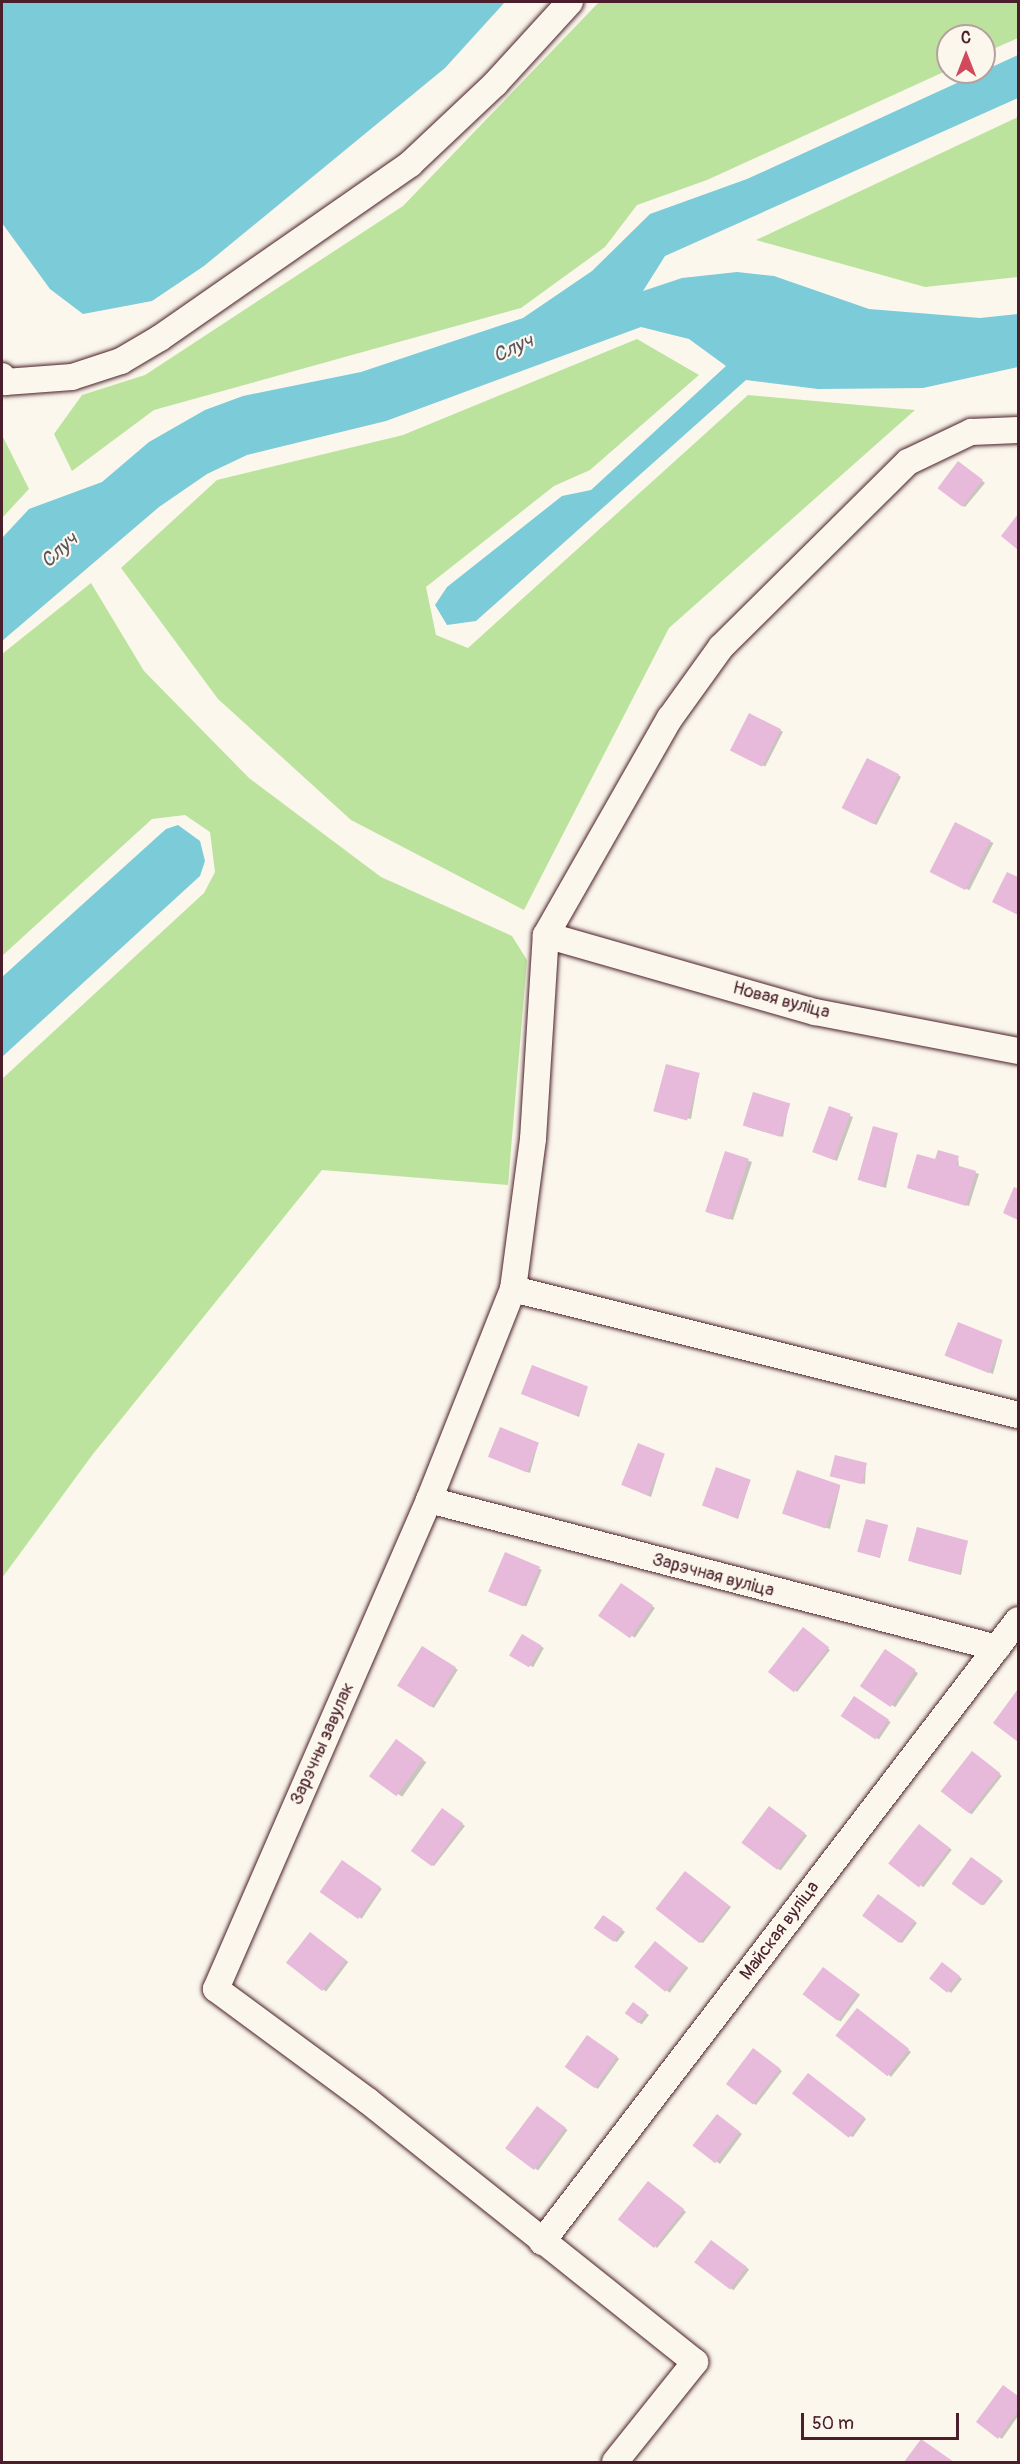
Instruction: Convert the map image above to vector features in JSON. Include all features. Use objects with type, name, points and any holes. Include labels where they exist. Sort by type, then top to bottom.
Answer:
[{"type":"street","points":[[2,376],[5,382],[72,377],[121,361],[159,338],[410,164],[495,84],[570,2]]},
{"type":"street","points":[[546,935],[670,718],[722,648],[908,462],[971,432],[1018,430]]},
{"type":"street","name":"Новая вуліца","points":[[546,935],[815,1012],[1018,1051]]},
{"type":"street","name":"Зарэчны завулак","points":[[542,2242],[368,2101],[216,1989],[429,1500],[513,1289],[533,1138],[546,935]]},
{"type":"street","points":[[513,1289],[1018,1415]]},
{"type":"street","name":"Зарэчная вуліца","points":[[429,1500],[997,1648]]},
{"type":"street","name":"Майская вуліца","points":[[542,2242],[1018,1620]]},
{"type":"street","points":[[542,2242],[695,2362],[615,2463]]},
{"type":"green space","points":[[599,2],[1018,2],[1018,38],[996,48],[996,24],[936,24],[936,75],[707,180],[637,205],[605,247],[521,308],[154,410],[72,471],[54,434],[82,395],[145,375],[403,206]]},
{"type":"green space","points":[[1018,117],[1018,277],[925,287],[756,240]]},
{"type":"green space","points":[[637,339],[699,375],[590,470],[554,486],[426,587],[436,635],[468,648],[748,395],[915,410],[669,628],[524,910],[351,820],[218,699],[121,568],[217,480],[403,435]]},
{"type":"green space","points":[[2,435],[29,489],[2,518]]},
{"type":"green space","points":[[91,583],[144,671],[249,778],[381,877],[512,936],[527,960],[508,1185],[322,1170],[93,1454],[2,1578],[2,1079],[204,893],[215,872],[210,832],[185,815],[152,819],[2,956],[2,654]]},
{"type":"water","points":[[2,2],[505,2],[445,68],[204,266],[152,301],[83,314],[50,289],[2,223]]},
{"type":"water","name":"Случ","points":[[1018,55],[1018,98],[665,256],[643,291],[682,278],[737,272],[774,276],[869,309],[980,318],[1018,314],[1018,367],[923,388],[818,389],[746,380],[476,621],[447,625],[435,605],[447,587],[562,496],[591,490],[726,366],[689,339],[641,327],[386,421],[247,455],[207,474],[159,507],[2,641],[2,538],[29,509],[102,482],[149,442],[205,410],[243,396],[361,372],[523,318],[592,271],[650,214],[747,179],[955,84],[996,84],[996,65]]},
{"type":"water","points":[[178,825],[200,841],[205,861],[200,876],[2,1057],[2,977],[166,829]]},
{"type":"building","points":[[958,461],[983,480],[962,507],[938,488]]},
{"type":"building","points":[[1018,514],[1018,550],[1001,536]]},
{"type":"building","points":[[749,713],[781,729],[762,767],[730,750]]},
{"type":"building","points":[[867,758],[899,774],[874,824],[842,808]]},
{"type":"building","points":[[955,822],[991,840],[965,890],[930,872]]},
{"type":"building","points":[[1007,872],[1018,877],[1018,915],[992,902]]},
{"type":"building","points":[[666,1064],[700,1073],[687,1120],[653,1111]]},
{"type":"building","points":[[753,1092],[790,1103],[780,1137],[743,1125]]},
{"type":"building","points":[[829,1106],[851,1114],[834,1160],[812,1152]]},
{"type":"building","points":[[873,1126],[898,1133],[883,1187],[858,1180]]},
{"type":"building","points":[[938,1150],[959,1156],[956,1165],[976,1171],[966,1206],[907,1188],[917,1154],[935,1159]]},
{"type":"building","points":[[725,1151],[749,1159],[729,1220],[705,1212]]},
{"type":"building","points":[[1014,1187],[1018,1189],[1018,1220],[1003,1213]]},
{"type":"building","points":[[958,1322],[1003,1340],[989,1373],[945,1355]]},
{"type":"building","points":[[532,1365],[588,1387],[577,1415],[521,1394]]},
{"type":"building","points":[[500,1427],[539,1443],[527,1472],[488,1457]]},
{"type":"building","points":[[638,1443],[665,1454],[648,1496],[621,1485]]},
{"type":"building","points":[[835,1455],[867,1463],[862,1484],[830,1476]]},
{"type":"building","points":[[716,1467],[751,1480],[737,1518],[702,1506]]},
{"type":"building","points":[[797,1470],[840,1485],[826,1528],[782,1513]]},
{"type":"building","points":[[866,1519],[888,1525],[879,1558],[857,1552]]},
{"type":"building","points":[[917,1527],[968,1541],[959,1575],[908,1561]]},
{"type":"building","points":[[505,1552],[540,1567],[523,1606],[488,1592]]},
{"type":"building","points":[[621,1583],[653,1605],[630,1638],[598,1616]]},
{"type":"building","points":[[803,1627],[829,1647],[794,1692],[768,1672]]},
{"type":"building","points":[[522,1634],[542,1646],[529,1667],[509,1655]]},
{"type":"building","points":[[422,1646],[456,1667],[431,1707],[397,1686]]},
{"type":"building","points":[[885,1649],[916,1670],[891,1707],[860,1686]]},
{"type":"building","points":[[1018,1689],[1018,1742],[993,1723]]},
{"type":"building","points":[[854,1696],[889,1719],[875,1739],[841,1716]]},
{"type":"building","points":[[396,1739],[424,1759],[396,1796],[369,1776]]},
{"type":"building","points":[[972,1751],[1000,1773],[969,1813],[941,1791]]},
{"type":"building","points":[[769,1806],[805,1833],[777,1870],[741,1843]]},
{"type":"building","points":[[442,1808],[463,1823],[432,1866],[411,1851]]},
{"type":"building","points":[[919,1824],[950,1848],[919,1887],[888,1863]]},
{"type":"building","points":[[971,1857],[1001,1879],[982,1905],[952,1884]]},
{"type":"building","points":[[342,1860],[381,1887],[358,1919],[320,1892]]},
{"type":"building","points":[[685,1871],[729,1905],[700,1943],[655,1909]]},
{"type":"building","points":[[878,1894],[915,1921],[899,1943],[862,1916]]},
{"type":"building","points":[[603,1915],[623,1929],[613,1942],[594,1928]]},
{"type":"building","points":[[310,1932],[346,1960],[322,1991],[286,1963]]},
{"type":"building","points":[[655,1941],[686,1966],[665,1992],[634,1967]]},
{"type":"building","points":[[942,1962],[960,1976],[947,1993],[929,1979]]},
{"type":"building","points":[[823,1967],[858,1993],[838,2021],[803,1994]]},
{"type":"building","points":[[633,2002],[647,2012],[639,2023],[625,2013]]},
{"type":"building","points":[[857,2008],[909,2049],[887,2076],[835,2036]]},
{"type":"building","points":[[587,2035],[617,2056],[595,2088],[565,2067]]},
{"type":"building","points":[[753,2048],[780,2068],[753,2104],[726,2084]]},
{"type":"building","points":[[808,2073],[865,2117],[849,2138],[792,2093]]},
{"type":"building","points":[[537,2106],[566,2128],[534,2170],[505,2148]]},
{"type":"building","points":[[717,2114],[740,2132],[715,2163],[692,2146]]},
{"type":"building","points":[[648,2181],[684,2209],[654,2248],[618,2220]]},
{"type":"building","points":[[711,2240],[747,2267],[730,2289],[694,2262]]},
{"type":"building","points":[[1003,2385],[1018,2396],[1018,2411],[998,2439],[976,2422]]},
{"type":"building","points":[[921,2439],[954,2462],[904,2462]]}]
